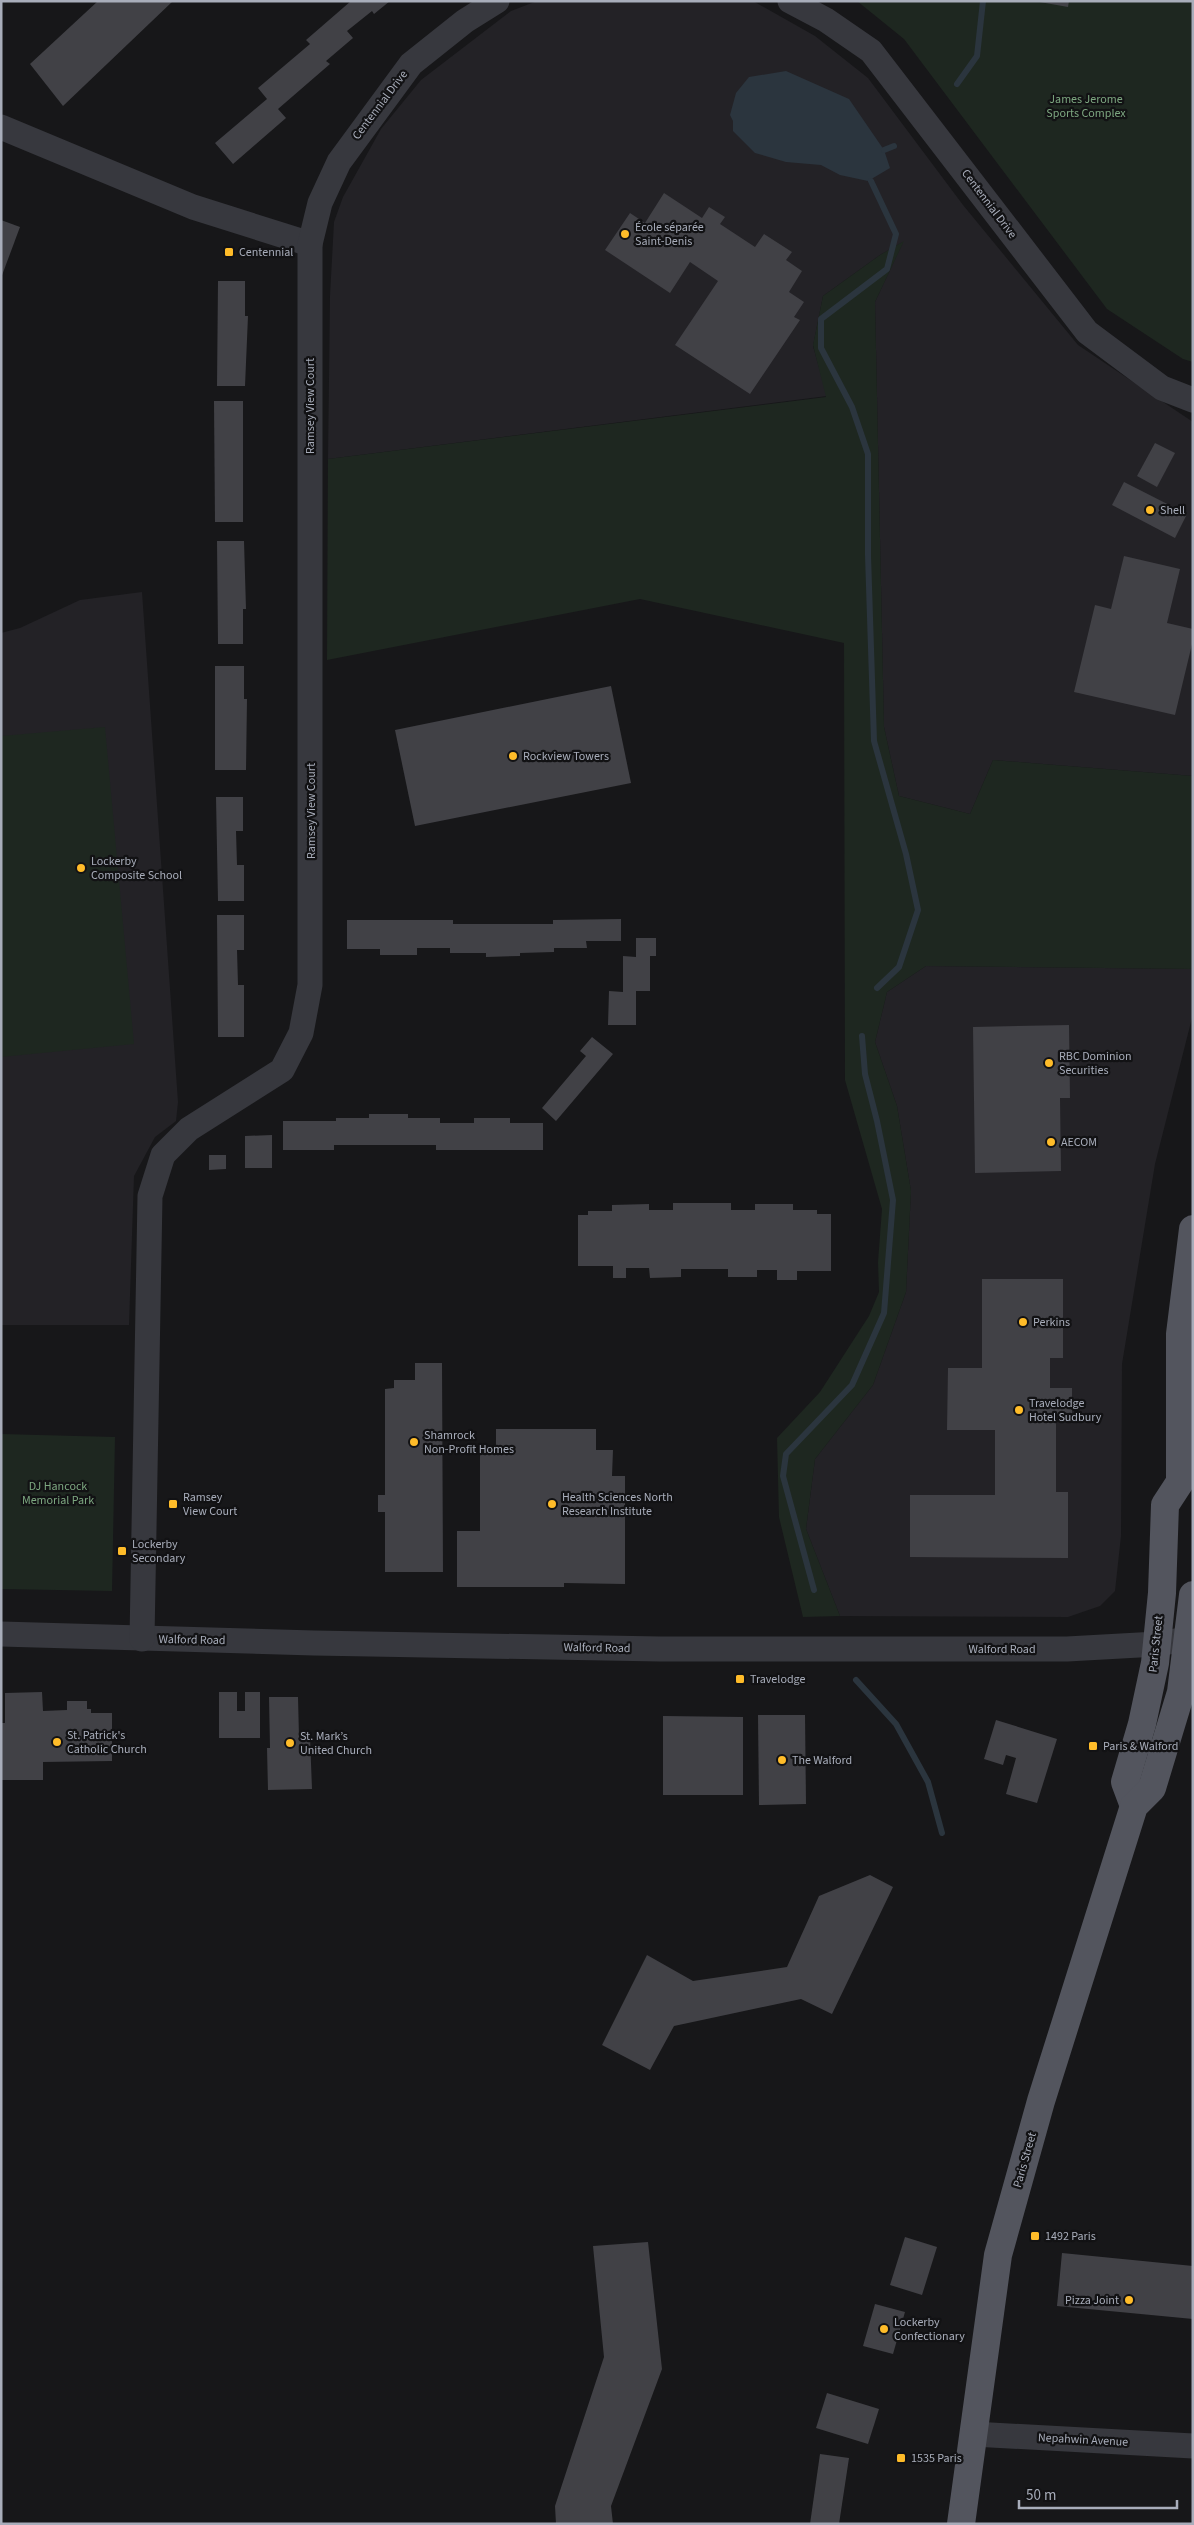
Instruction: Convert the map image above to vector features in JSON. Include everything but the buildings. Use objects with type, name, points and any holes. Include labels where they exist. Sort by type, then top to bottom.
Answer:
[{"type":"main road","name":"Paris Street","points":[[1134,1806],[1125,1782],[1151,1684],[1157,1644],[1162,1593],[1165,1505],[1186,1492],[1180,1334],[1193,1229]]},
{"type":"main road","name":"Paris Street","points":[[961,2524],[998,2255],[1041,2101],[1134,1806],[1152,1788],[1181,1692],[1190,1638],[1193,1595]]},
{"type":"street","name":"Centennial Drive","points":[[310,244],[320,203],[338,162],[411,64],[465,21],[497,1]]},
{"type":"street","name":"Centennial Drive","points":[[790,1],[826,20],[872,51],[1087,332],[1162,388],[1193,400]]},
{"type":"street","points":[[1,126],[193,207],[310,244]]},
{"type":"street","name":"Ramsey View Court","points":[[142,1639],[150,1196],[163,1155],[189,1129],[282,1070],[301,1032],[310,985],[310,244]]},
{"type":"street","name":"Walford Road","points":[[1,1634],[142,1639],[660,1649],[1067,1649],[1157,1644],[1190,1638]]},
{"type":"street","name":"Nepahwin Avenue","points":[[973,2434],[1193,2446]]},
{"type":"shaded area","points":[[537,1],[753,1],[815,36],[868,78],[963,205],[1078,345],[1193,422],[1193,776],[993,760],[970,814],[899,796],[884,727],[875,302],[903,242],[880,255],[823,296],[813,346],[827,396],[328,459],[330,296],[334,222],[343,197],[381,129],[421,80],[511,11]]},
{"type":"shaded area","points":[[786,71],[849,99],[884,150],[890,168],[868,181],[840,175],[821,165],[786,162],[755,153],[733,131],[733,121],[730,115],[736,93],[749,77]]},
{"type":"shaded area","name":"Lockerby Composite School","points":[[142,592],[178,1102],[176,1121],[155,1137],[134,1176],[129,1325],[1,1325],[1,633],[20,628],[80,600]]},
{"type":"shaded area","points":[[926,966],[1193,969],[1193,1014],[1155,1164],[1122,1364],[1121,1536],[1115,1591],[1100,1606],[1068,1617],[840,1616],[806,1529],[815,1459],[873,1385],[906,1292],[911,1191],[897,1106],[875,1042],[887,992]]},
{"type":"green space","name":"James Jerome Sports Complex","points":[[857,1],[1193,1],[1193,362],[1183,359],[1107,309],[904,39]]},
{"type":"green space","points":[[904,241],[875,302],[884,727],[899,796],[970,814],[993,760],[1193,776],[1193,969],[926,966],[887,992],[875,1042],[897,1106],[911,1191],[906,1292],[873,1385],[815,1459],[806,1529],[840,1616],[803,1617],[779,1517],[777,1438],[820,1392],[869,1316],[879,1292],[878,1262],[882,1209],[845,1080],[844,643],[640,599],[327,660],[328,459],[826,397],[813,345],[823,296],[880,255]]},
{"type":"green space","points":[[105,727],[134,1044],[1,1057],[1,736]]},
{"type":"green space","name":"DJ Hancock Memorial Park","points":[[1,1434],[115,1437],[112,1591],[1,1589]]},
{"type":"waterway","points":[[957,84],[977,56],[983,1]]},
{"type":"waterway","points":[[884,150],[894,146]]},
{"type":"waterway","points":[[871,181],[896,234],[887,269],[821,319],[821,348],[852,407],[868,454],[868,555],[874,741],[906,854],[918,910],[899,967],[877,988]]},
{"type":"waterway","points":[[814,1590],[783,1476],[786,1454],[852,1385],[884,1313],[893,1200],[877,1121],[865,1074],[862,1036]]},
{"type":"waterway","points":[[856,1680],[896,1724],[928,1782],[942,1833]]},
{"type":"place","name":"École séparée Saint-Denis","points":[[625,234]]},
{"type":"place","name":"Centennial","points":[[229,252]]},
{"type":"place","name":"Shell","points":[[1150,510]]},
{"type":"place","name":"Rockview Towers","points":[[513,756]]},
{"type":"place","name":"Lockerby Composite School","points":[[81,868]]},
{"type":"place","name":"RBC Dominion Securities","points":[[1049,1063]]},
{"type":"place","name":"AECOM","points":[[1051,1142]]},
{"type":"place","name":"Perkins","points":[[1023,1322]]},
{"type":"place","name":"Travelodge Hotel Sudbury","points":[[1019,1410]]},
{"type":"place","name":"Shamrock Non-Profit Homes","points":[[414,1442]]},
{"type":"place","name":"Ramsey View Court","points":[[173,1504]]},
{"type":"place","name":"Health Sciences North Research Institute","points":[[552,1504]]},
{"type":"place","name":"Lockerby Secondary","points":[[122,1551]]},
{"type":"place","name":"Travelodge","points":[[740,1679]]},
{"type":"place","name":"St. Patrick's Catholic Church","points":[[57,1742]]},
{"type":"place","name":"St. Mark’s United Church","points":[[290,1743]]},
{"type":"place","name":"Paris & Walford","points":[[1093,1746]]},
{"type":"place","name":"The Walford","points":[[782,1760]]},
{"type":"place","name":"1492 Paris","points":[[1035,2236]]},
{"type":"place","name":"Pizza Joint","points":[[1129,2300]]},
{"type":"place","name":"Lockerby Confectionary","points":[[884,2329]]},
{"type":"place","name":"1535 Paris","points":[[901,2458]]}]
